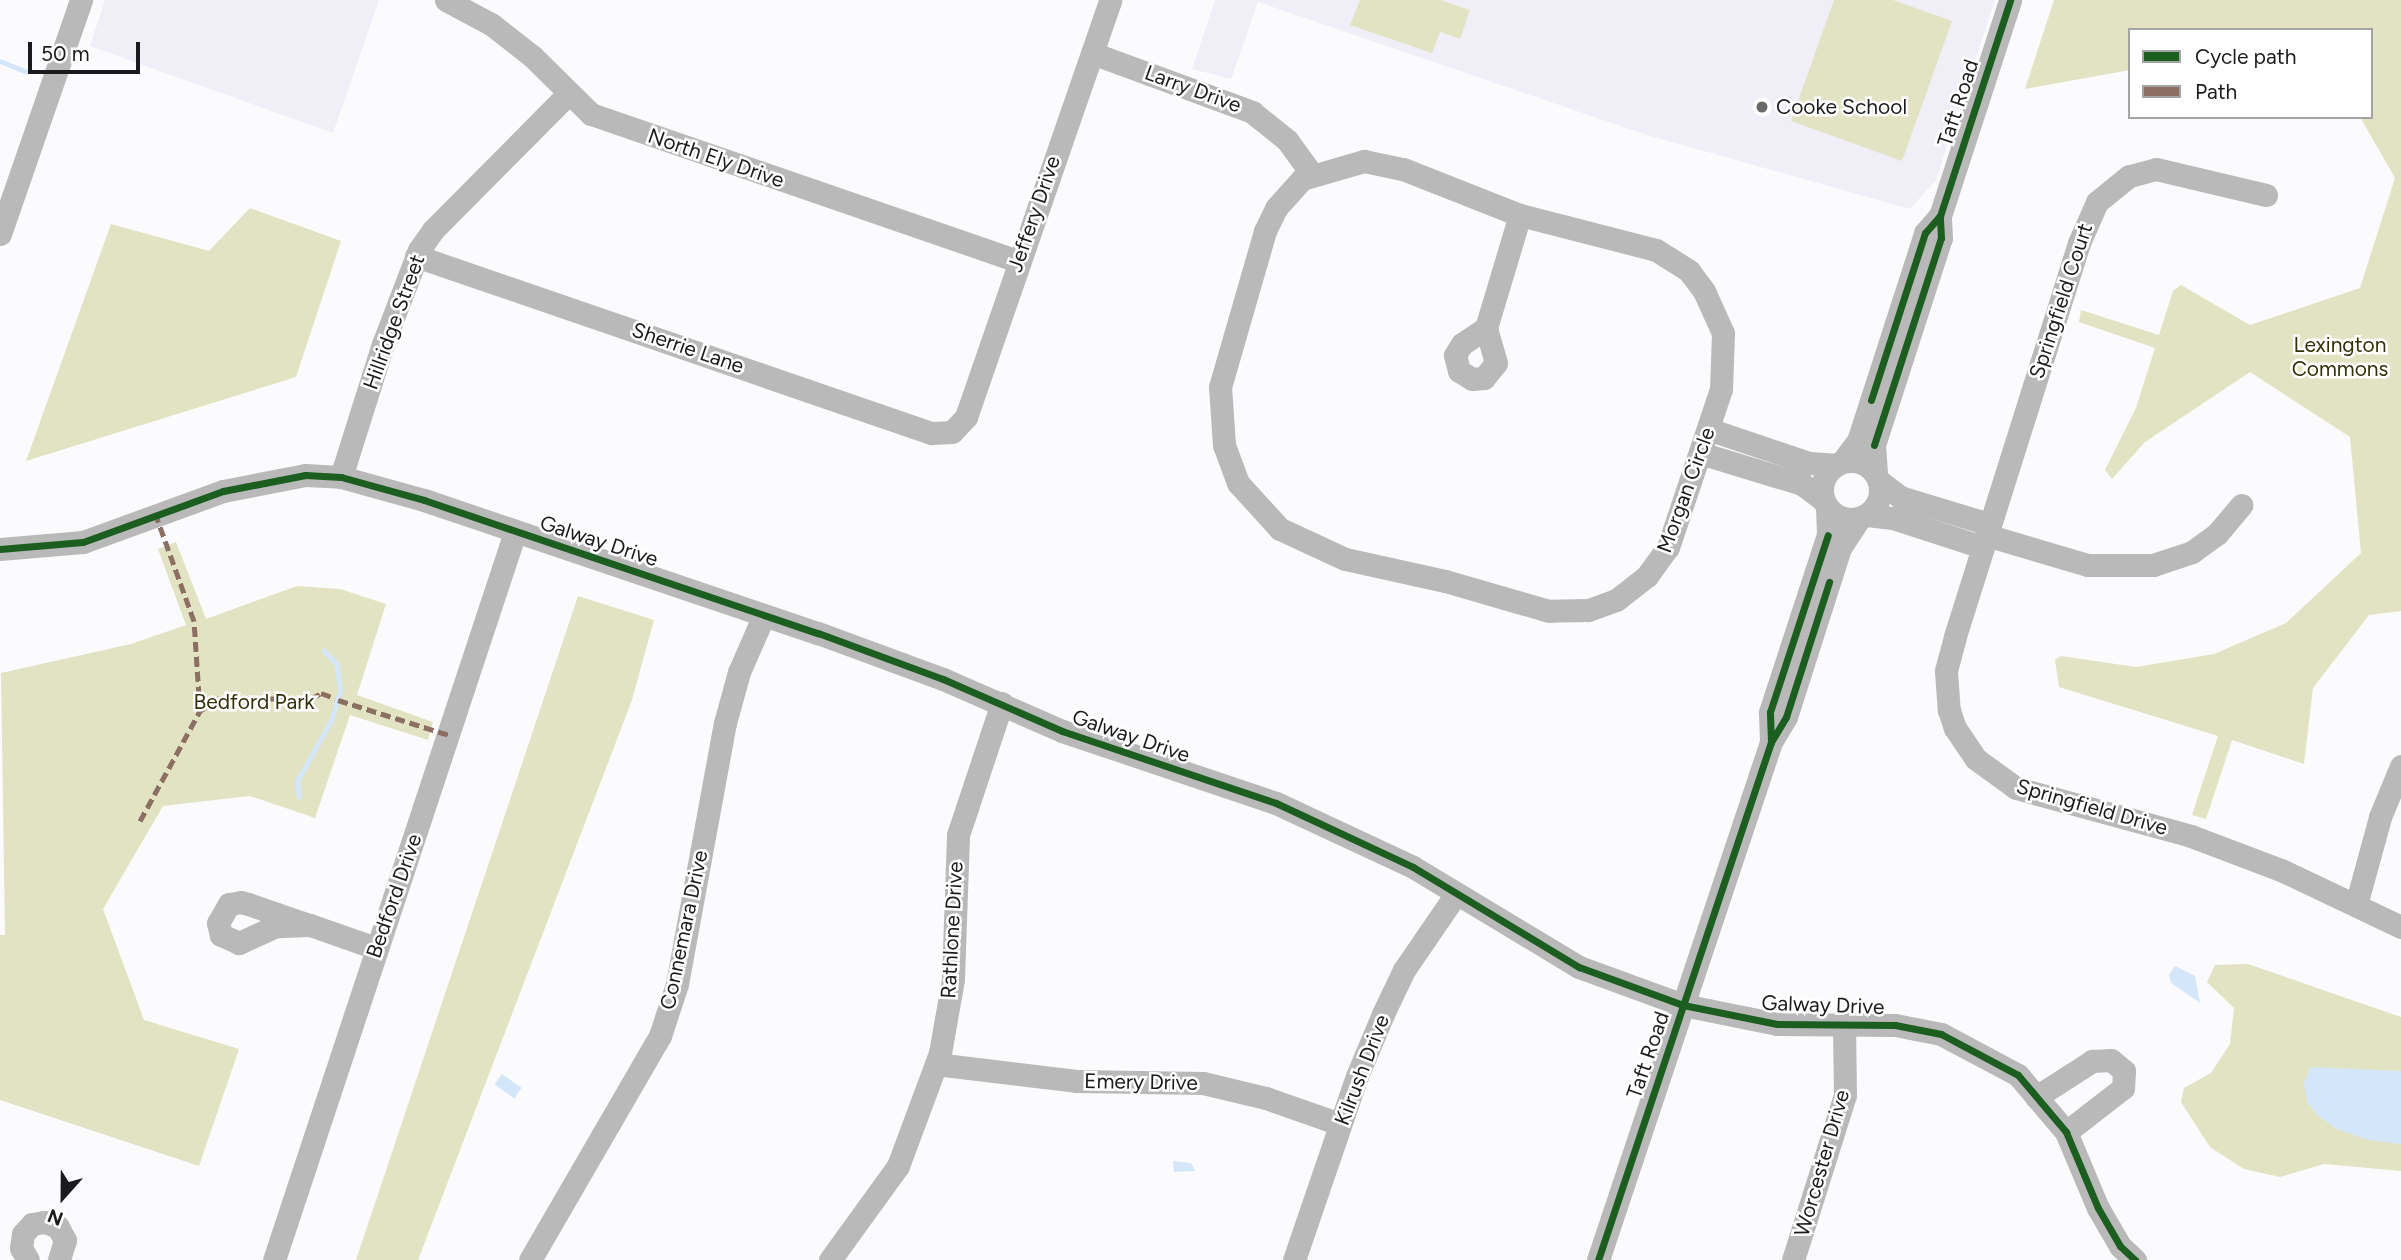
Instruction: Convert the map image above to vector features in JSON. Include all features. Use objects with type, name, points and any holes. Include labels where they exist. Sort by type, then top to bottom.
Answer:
[{"type":"street","points":[[0,234],[81,0]]},
{"type":"street","name":"North Ely Drive","points":[[446,0],[491,24],[532,56],[567,95],[591,114],[1017,261]]},
{"type":"street","name":"Jeffery Drive","points":[[959,428],[1110,0]]},
{"type":"street","name":"Taft Road","points":[[1878,477],[1874,445],[1941,238],[1940,216],[2010,0]]},
{"type":"street","name":"Larry Drive","points":[[1092,53],[1252,112],[1287,140],[1311,173]]},
{"type":"street","name":"Hillridge Street","points":[[341,477],[416,256],[432,230],[567,95]]},
{"type":"street","name":"Morgan Circle","points":[[1346,163],[1384,163],[1520,215],[1656,250],[1689,271],[1714,309],[1723,333],[1723,377],[1700,453],[1662,558],[1624,595],[1588,610],[1531,608],[1445,581],[1345,559],[1280,529],[1238,483],[1224,445],[1219,402],[1225,365],[1265,231],[1290,189],[1311,173],[1346,163]]},
{"type":"street","name":"Springfield Court","points":[[1985,535],[2079,243],[2097,202],[2129,176],[2156,169],[2266,195]]},
{"type":"street","points":[[1486,328],[1520,215]]},
{"type":"street","name":"Taft Road","points":[[1838,463],[1858,440],[1925,233],[1940,216]]},
{"type":"street","name":"Sherrie Lane","points":[[416,256],[931,433],[942,435],[959,428]]},
{"type":"street","points":[[1708,429],[1809,463],[1860,462],[1900,497],[1985,535]]},
{"type":"street","points":[[1700,453],[1802,484],[1840,518],[1894,518],[1985,535],[2088,565],[2153,565],[2192,552],[2217,534],[2241,505]]},
{"type":"street","points":[[1825,503],[1823,481],[1838,463]]},
{"type":"street","name":"Galway Drive","points":[[0,548],[83,542],[267,479],[341,477],[392,489],[764,615],[1002,704],[1062,731],[1322,822],[1456,894],[1579,967],[1684,1005],[1777,1024],[1895,1025],[1941,1034],[2018,1075],[2066,1132],[2098,1208],[2120,1246],[2135,1260]]},
{"type":"street","points":[[1863,517],[1879,501],[1878,477]]},
{"type":"street","name":"Taft Road","points":[[1771,742],[1770,712],[1828,535],[1825,503]]},
{"type":"street","name":"Taft Road","points":[[1598,1260],[1771,742],[1786,717],[1840,548],[1863,517]]},
{"type":"street","name":"Bedford Drive","points":[[274,1260],[515,532]]},
{"type":"street","name":"Springfield Drive","points":[[1985,535],[1952,648],[1946,690],[1955,728],[1988,770],[2033,794],[2203,840],[2401,927]]},
{"type":"street","name":"Connemara Drive","points":[[530,1260],[660,1035],[677,984],[725,723],[739,672],[764,615]]},
{"type":"street","name":"Rathlone Drive","points":[[830,1260],[898,1166],[936,1064],[953,979],[958,835],[1002,704]]},
{"type":"street","points":[[2356,905],[2380,817],[2401,766]]},
{"type":"street","name":"Kilrush Drive","points":[[1294,1260],[1340,1124],[1394,991],[1456,894]]},
{"type":"street","points":[[310,925],[376,948]]},
{"type":"street","name":"Worcester Drive","points":[[1793,1260],[1844,1095],[1843,1023]]},
{"type":"street","points":[[2036,1097],[2092,1061],[2111,1060],[2124,1071],[2123,1088],[2066,1132]]},
{"type":"street","name":"Emery Drive","points":[[936,1064],[1076,1081],[1203,1083],[1266,1098],[1340,1124]]},
{"type":"street","points":[[28,1260],[21,1248],[23,1234],[32,1224],[45,1222],[58,1227],[65,1240],[59,1260]]},
{"type":"shaded area","points":[[105,0],[379,0],[333,133],[90,46]]},
{"type":"shaded area","name":"Cooke School","points":[[1215,0],[1995,0],[1936,180],[1910,209],[1647,135],[1258,2],[1231,79],[1192,69]]},
{"type":"green space","points":[[1360,0],[1441,0],[1470,10],[1460,39],[1440,32],[1432,53],[1350,25]]},
{"type":"green space","points":[[1834,0],[1893,0],[1952,21],[1902,161],[1791,121]]},
{"type":"green space","name":"Lexington Commons","points":[[2054,0],[2401,0],[2401,611],[2369,615],[2313,688],[2304,764],[2232,740],[2206,819],[2192,815],[2218,736],[2059,687],[2055,660],[2061,656],[2136,667],[2214,654],[2286,623],[2361,553],[2350,437],[2250,372],[2145,442],[2112,479],[2105,470],[2136,408],[2155,348],[2079,322],[2081,310],[2159,335],[2173,291],[2181,285],[2250,325],[2360,288],[2395,178],[2361,119],[2373,119],[2373,28],[2128,28],[2128,70],[2025,89]]},
{"type":"green space","points":[[250,208],[341,241],[296,377],[26,461],[111,224],[209,251]]},
{"type":"green space","name":"Bedford Park","points":[[176,542],[206,619],[297,586],[340,589],[386,604],[357,695],[433,722],[428,740],[350,715],[315,818],[250,796],[163,806],[103,909],[144,1020],[239,1049],[199,1166],[0,1100],[0,935],[5,935],[1,673],[131,644],[186,625],[158,549]]},
{"type":"green space","points":[[578,596],[654,620],[632,700],[418,1260],[356,1260]]},
{"type":"green space","points":[[2248,964],[2401,1017],[2401,1171],[2324,1164],[2280,1177],[2244,1169],[2210,1147],[2181,1102],[2184,1088],[2211,1073],[2230,1044],[2234,1008],[2207,982],[2215,965]]},
{"type":"water","points":[[2175,966],[2195,976],[2200,1003],[2171,983],[2169,975]]},
{"type":"water","points":[[2310,1067],[2401,1071],[2401,1144],[2369,1140],[2336,1129],[2317,1115],[2307,1102],[2304,1083]]},
{"type":"water","points":[[502,1074],[522,1088],[514,1098],[495,1085]]},
{"type":"water","points":[[1173,1161],[1191,1163],[1195,1171],[1174,1172]]},
{"type":"waterway","points":[[0,61],[25,71]]},
{"type":"waterway","points":[[299,797],[297,781],[331,721],[340,691],[337,665],[324,651]]},
{"type":"marked path","points":[[140,821],[200,711],[194,621],[157,518]]},
{"type":"marked path","points":[[200,711],[219,698],[311,699],[321,693],[335,698]]},
{"type":"marked path","points":[[338,700],[449,735]]},
{"type":"cycle path","points":[[1874,445],[1941,238],[1940,216],[2010,0]]},
{"type":"cycle path","points":[[1871,400],[1925,233],[1940,216]]},
{"type":"cycle path","points":[[0,549],[83,542],[223,491],[305,475],[341,477],[424,500],[818,633],[943,679],[1062,731],[1276,803],[1413,867],[1579,967],[1683,1005],[1777,1024],[1895,1025],[1941,1034],[2018,1075],[2066,1132],[2098,1208],[2120,1246],[2135,1260]]},
{"type":"cycle path","points":[[1771,742],[1770,712],[1828,535]]},
{"type":"cycle path","points":[[1598,1260],[1771,742],[1786,717],[1829,582]]},
{"type":"place","name":"Cooke School","points":[[1762,107]]}]
